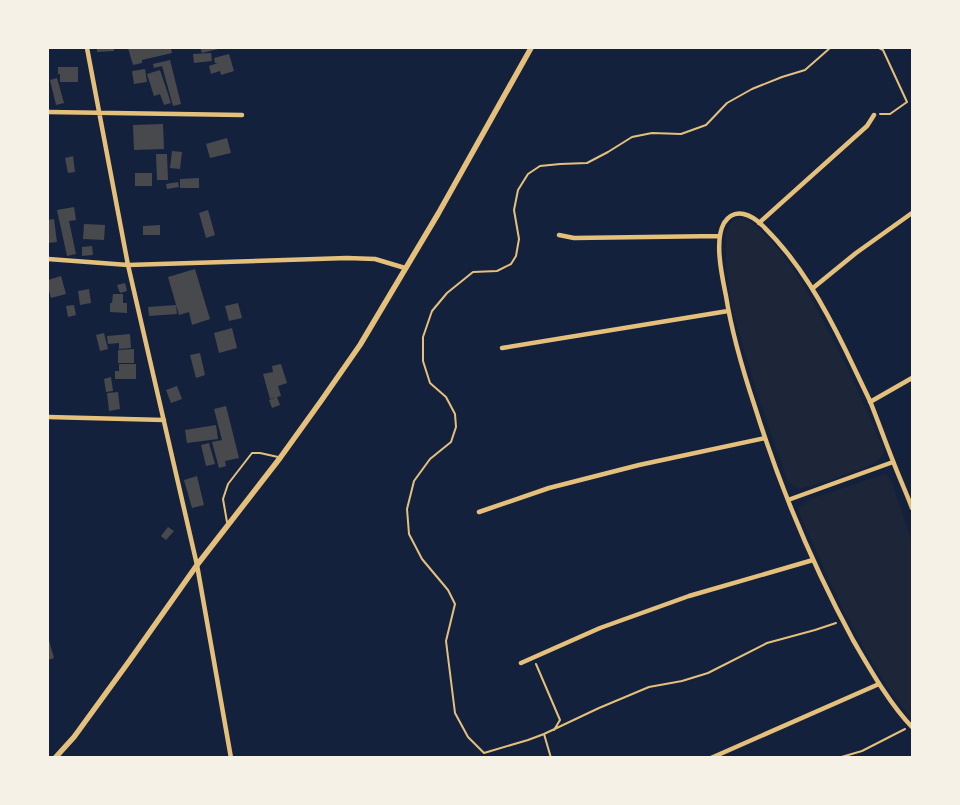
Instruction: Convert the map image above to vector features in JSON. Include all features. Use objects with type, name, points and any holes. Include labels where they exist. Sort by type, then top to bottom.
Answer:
[{"type":"main road","points":[[55,758],[80,729],[197,565],[280,458],[360,345],[438,214],[531,48]]},
{"type":"street","points":[[87,48],[128,265],[197,565],[231,758]]},
{"type":"street","points":[[48,112],[242,115]]},
{"type":"street","points":[[759,222],[867,126],[874,115]]},
{"type":"street","points":[[912,508],[870,402],[832,322],[813,288],[776,238],[759,222],[750,215],[738,213],[729,218],[724,224],[720,236],[722,276],[728,312],[765,438],[813,560],[843,620],[879,684],[912,726]]},
{"type":"street","points":[[813,288],[856,253],[912,214]]},
{"type":"street","points":[[559,235],[574,238],[720,236]]},
{"type":"street","points":[[48,259],[128,265],[347,258],[374,259],[405,268]]},
{"type":"street","points":[[502,348],[728,312]]},
{"type":"street","points":[[870,402],[912,378]]},
{"type":"street","points":[[48,417],[164,420]]},
{"type":"street","points":[[479,512],[549,488],[603,474],[765,438]]},
{"type":"street","points":[[788,500],[893,462]]},
{"type":"street","points":[[520,663],[600,628],[689,596],[813,560]]},
{"type":"street","points":[[711,758],[879,684]]},
{"type":"lane","points":[[228,525],[223,498],[228,484],[252,453],[280,458]]},
{"type":"path","points":[[830,48],[805,70],[752,89],[728,103],[706,125],[681,134],[652,133],[632,137],[587,163],[540,166],[528,174],[518,190],[514,210],[519,239],[516,256],[511,264],[497,271],[473,272],[447,293],[432,311],[423,337],[423,361],[430,383],[446,397],[455,414],[456,427],[451,442],[430,459],[414,481],[408,509],[408,525],[409,534],[422,558],[448,590],[454,604],[446,641],[455,713],[468,737],[484,753],[544,734],[649,687],[682,681],[708,673],[767,643],[843,620]]},
{"type":"path","points":[[874,115],[890,114],[907,102],[883,50],[879,48]]},
{"type":"path","points":[[534,658],[560,720],[554,730]]},
{"type":"path","points":[[838,758],[862,751],[912,726]]},
{"type":"path","points":[[544,734],[551,758]]},
{"type":"shaded area","points":[[736,219],[750,222],[775,245],[815,305],[850,373],[883,448],[884,453],[873,464],[831,480],[799,489],[788,482],[757,393],[732,309],[726,264],[726,233],[730,223]]},
{"type":"shaded area","points":[[885,474],[891,479],[912,542],[912,719],[894,696],[863,646],[836,593],[799,512],[799,507],[811,499]]},
{"type":"building","points":[[97,48],[114,48],[114,51],[97,52]]},
{"type":"building","points":[[128,48],[171,48],[172,53],[142,60],[142,63],[133,65]]},
{"type":"building","points":[[200,48],[222,48],[202,53]]},
{"type":"building","points":[[211,53],[212,61],[194,63],[193,54]]},
{"type":"building","points":[[229,54],[234,71],[221,75],[220,71],[211,74],[209,66],[218,63],[215,63],[214,58]]},
{"type":"building","points":[[170,60],[181,104],[173,106],[162,66],[154,68],[153,64]]},
{"type":"building","points":[[58,67],[78,67],[78,82],[60,82]]},
{"type":"building","points":[[145,69],[147,82],[134,84],[132,71]]},
{"type":"building","points":[[160,70],[171,103],[164,105],[160,94],[154,96],[147,74]]},
{"type":"building","points":[[57,78],[64,103],[56,105],[50,80]]},
{"type":"building","points":[[163,124],[164,149],[134,150],[133,125]]},
{"type":"building","points":[[227,138],[231,153],[210,158],[206,144]]},
{"type":"building","points":[[172,151],[182,152],[180,169],[170,168]]},
{"type":"building","points":[[156,154],[167,154],[168,180],[157,180]]},
{"type":"building","points":[[73,156],[75,172],[68,173],[65,158]]},
{"type":"building","points":[[135,173],[152,173],[152,186],[135,186]]},
{"type":"building","points":[[199,178],[199,188],[180,188],[180,179]]},
{"type":"building","points":[[178,182],[179,187],[167,189],[166,184]]},
{"type":"building","points":[[74,207],[76,220],[69,221],[76,254],[67,256],[57,210]]},
{"type":"building","points":[[208,210],[215,235],[206,238],[199,213]]},
{"type":"building","points":[[54,219],[57,242],[48,243],[48,220]]},
{"type":"building","points":[[84,224],[105,225],[104,240],[83,239]]},
{"type":"building","points":[[160,225],[160,235],[143,235],[143,226]]},
{"type":"building","points":[[92,246],[93,255],[82,256],[82,247]]},
{"type":"building","points":[[195,269],[210,319],[192,325],[189,312],[179,315],[168,277]]},
{"type":"building","points":[[61,276],[66,294],[51,298],[48,280]]},
{"type":"building","points":[[125,283],[127,291],[120,293],[117,285]]},
{"type":"building","points":[[89,289],[91,303],[80,305],[78,291]]},
{"type":"building","points":[[113,294],[123,294],[123,303],[127,303],[127,313],[110,312]]},
{"type":"building","points":[[238,303],[242,318],[229,321],[225,306]]},
{"type":"building","points":[[74,305],[76,315],[68,317],[66,306]]},
{"type":"building","points":[[176,305],[177,314],[149,316],[148,307]]},
{"type":"building","points":[[232,328],[237,348],[219,353],[214,333]]},
{"type":"building","points":[[104,333],[108,349],[100,351],[96,335]]},
{"type":"building","points":[[130,334],[131,348],[119,349],[119,343],[108,344],[107,336]]},
{"type":"building","points":[[134,349],[134,363],[118,363],[118,350]]},
{"type":"building","points":[[200,353],[205,375],[196,378],[190,355]]},
{"type":"building","points":[[119,364],[136,364],[136,379],[115,379],[115,371],[119,371]]},
{"type":"building","points":[[281,364],[287,383],[278,386],[281,396],[270,399],[263,374],[273,372],[272,366]]},
{"type":"building","points":[[111,377],[113,391],[106,392],[104,379]]},
{"type":"building","points":[[177,386],[182,399],[171,403],[166,390]]},
{"type":"building","points":[[118,392],[120,409],[109,411],[107,393]]},
{"type":"building","points":[[277,397],[280,405],[272,408],[269,400]]},
{"type":"building","points":[[226,406],[239,458],[225,461],[226,466],[219,468],[212,442],[222,440],[214,409]]},
{"type":"building","points":[[216,425],[218,439],[187,443],[185,430]]},
{"type":"building","points":[[209,443],[215,464],[206,466],[201,445]]},
{"type":"building","points":[[197,476],[204,505],[192,508],[184,480]]},
{"type":"building","points":[[168,527],[174,531],[166,540],[161,536]]},
{"type":"building","points":[[48,637],[54,658],[48,660]]}]
